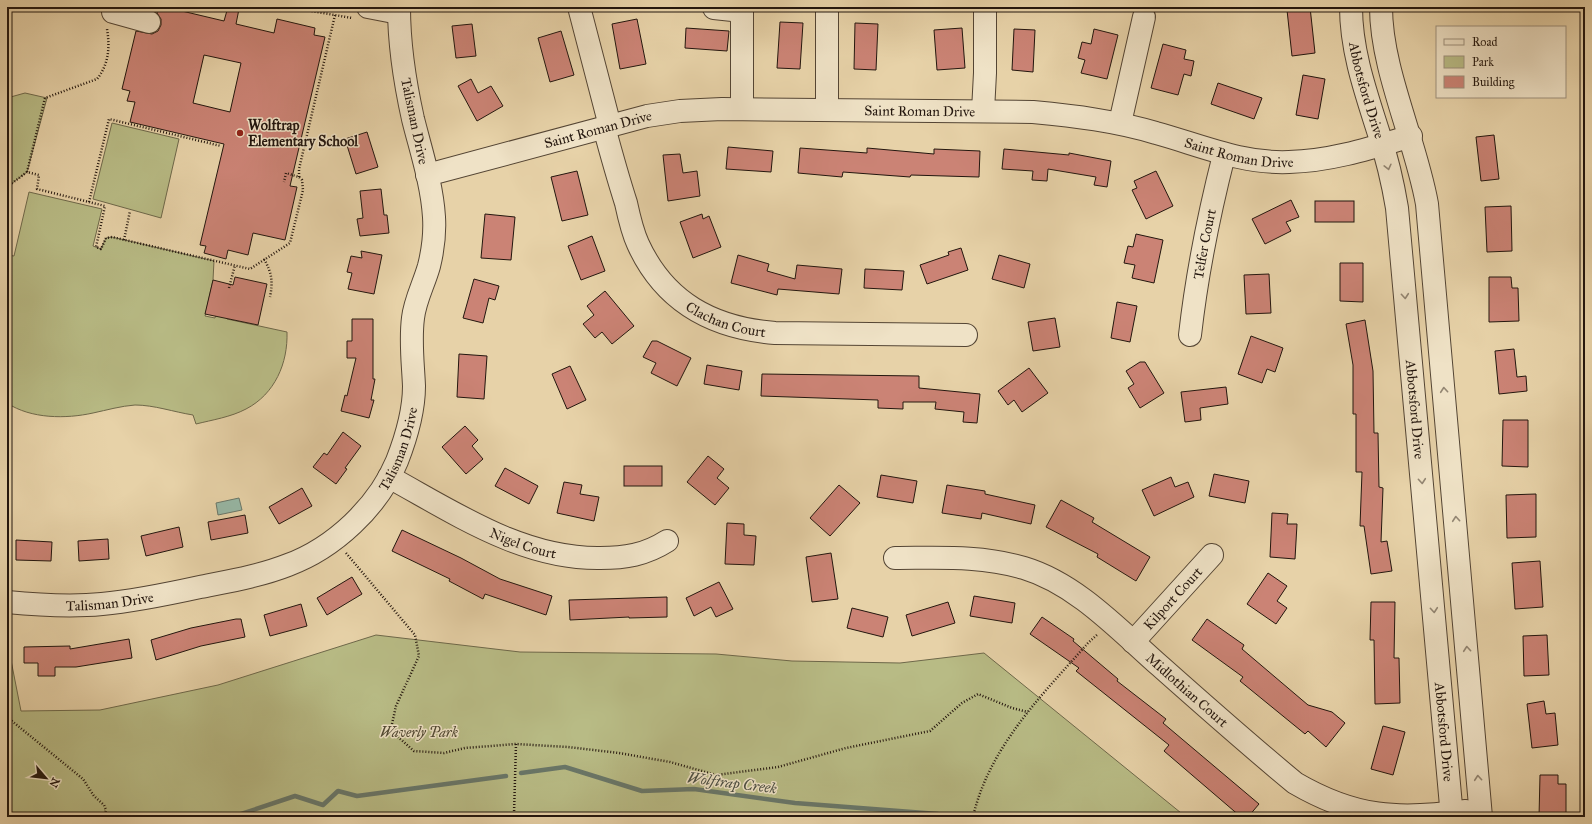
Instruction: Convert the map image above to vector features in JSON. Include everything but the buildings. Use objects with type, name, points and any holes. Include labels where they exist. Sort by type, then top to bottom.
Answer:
[{"type":"street","name":"Clachan Court","points":[[579,7],[607,127],[638,243],[650,265],[665,285],[683,302],[704,316],[726,325],[750,331],[775,333],[966,335]]},
{"type":"street","points":[[827,7],[827,109]]},
{"type":"street","points":[[983,111],[985,73],[985,7]]},
{"type":"street","name":"Abbotsford Drive","points":[[1351,7],[1354,41],[1362,80],[1382,145],[1397,208],[1452,815]]},
{"type":"street","name":"Abbotsford Drive","points":[[1381,7],[1384,36],[1391,73],[1411,136],[1427,204],[1481,813]]},
{"type":"street","points":[[714,8],[742,11],[742,108]]},
{"type":"street","points":[[363,13],[399,10]]},
{"type":"street","name":"Talisman Drive","points":[[7,602],[83,605],[149,598],[283,567],[313,553],[334,539],[353,523],[373,501],[389,477],[407,430],[412,405],[413,318],[417,298],[429,267],[433,244],[434,217],[427,175],[407,89],[399,10]]},
{"type":"street","points":[[109,17],[149,22]]},
{"type":"street","points":[[1120,123],[1144,17]]},
{"type":"street","name":"Saint Roman Drive","points":[[427,175],[647,116],[680,111],[742,108],[1033,112],[1081,116],[1120,123],[1224,155],[1255,161],[1288,162],[1320,160],[1351,154],[1411,136]]},
{"type":"street","name":"Telfer Court","points":[[1190,335],[1203,243],[1224,155]]},
{"type":"street","name":"Nigel Court","points":[[389,477],[501,538],[530,548],[559,555],[590,558],[624,558],[643,553],[667,541]]},
{"type":"street","name":"Kilport Court","points":[[1133,642],[1212,555]]},
{"type":"street","name":"Midlothian Court","points":[[895,558],[967,558],[998,561],[1025,568],[1050,579],[1074,593],[1111,623],[1295,783],[1318,796],[1343,807],[1370,813],[1396,816],[1481,813]]},
{"type":"path","points":[[288,7],[335,15],[363,13]]},
{"type":"path","points":[[28,172],[39,175],[37,189],[105,206],[96,247],[101,249],[106,238],[112,237],[250,269],[290,243],[303,190],[302,180],[299,177],[299,169],[335,15]]},
{"type":"path","points":[[7,187],[28,172],[45,98],[91,82],[101,73],[108,55],[109,17]]},
{"type":"path","points":[[89,202],[108,119],[221,146]]},
{"type":"path","points":[[284,182],[286,173],[299,177]]},
{"type":"path","points":[[124,240],[130,211]]},
{"type":"path","points":[[264,259],[272,276],[273,283],[270,297]]},
{"type":"path","points":[[230,288],[235,265]]},
{"type":"path","points":[[334,539],[415,635],[419,656],[396,706],[392,724],[398,737],[414,751],[444,753],[465,748],[516,744],[619,753],[670,762],[716,774],[778,767],[846,748],[930,731],[962,702],[978,694],[1012,708],[1028,712]]},
{"type":"path","points":[[973,817],[978,797],[991,764],[1028,712],[1088,643],[1111,623]]},
{"type":"path","points":[[7,717],[83,779],[94,796],[104,805],[106,810],[104,816]]},
{"type":"path","points":[[514,814],[516,744]]},
{"type":"path","points":[[504,817],[514,814],[573,817]]},
{"type":"green space","points":[[25,93],[47,98],[27,172],[7,187],[7,98]]},
{"type":"green space","points":[[112,123],[179,139],[161,218],[93,199]]},
{"type":"green space","points":[[29,192],[102,209],[93,246],[101,249],[106,238],[112,237],[214,261],[213,280],[205,316],[215,318],[218,306],[227,319],[287,332],[287,344],[282,366],[278,376],[265,395],[256,403],[240,412],[196,424],[193,415],[142,405],[119,407],[83,415],[60,417],[38,415],[16,408],[7,403],[7,255],[14,256]]},
{"type":"green space","name":"Waverly Park","points":[[376,635],[520,652],[716,654],[792,661],[900,663],[984,653],[1186,817],[7,817],[7,640],[21,711],[100,710],[218,685]]},
{"type":"shaded area","points":[[239,498],[242,510],[218,515],[216,503]]},
{"type":"waterway","name":"Wolftrap Creek","points":[[521,773],[565,767],[642,791],[694,789],[795,803],[938,814],[942,817]]},
{"type":"waterway","name":"Wolftrap Creek","points":[[232,817],[295,796],[323,805],[338,791],[357,796],[506,776]]},
{"type":"place","name":"Wolftrap Elementary School","points":[[240,133]]}]
